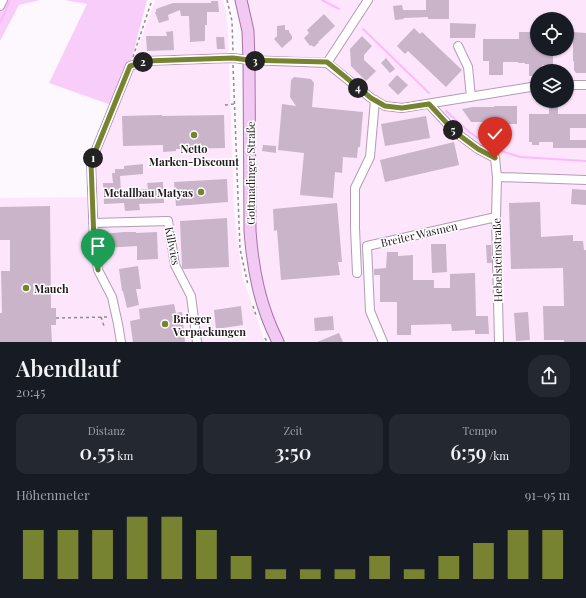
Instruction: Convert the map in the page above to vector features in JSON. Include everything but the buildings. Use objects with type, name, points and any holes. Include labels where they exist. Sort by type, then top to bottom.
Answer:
[{"type":"main road","name":"Gottmadinger Straße","points":[[241,0],[248,31],[250,231],[252,253],[255,275],[265,315],[278,342]]},
{"type":"street","points":[[0,6],[3,0]]},
{"type":"street","points":[[327,62],[368,0]]},
{"type":"street","points":[[458,46],[468,67],[471,97]]},
{"type":"street","points":[[120,342],[112,297],[98,270],[94,242],[91,162],[130,66],[146,61],[233,58],[249,60],[327,62],[374,100],[385,106],[402,108],[530,87]]},
{"type":"street","points":[[574,85],[586,85]]},
{"type":"street","points":[[357,273],[355,188],[370,157],[374,100]]},
{"type":"street","name":"Hebelsteinstraße","points":[[429,104],[455,132],[478,149],[495,158],[497,177],[496,217],[499,342]]},
{"type":"street","points":[[497,177],[586,180]]},
{"type":"street","name":"Breiter Wasmen","points":[[383,342],[370,311],[367,246],[496,217]]},
{"type":"street","name":"Killwies","points":[[93,223],[168,220],[174,265],[191,296],[197,342]]},
{"type":"path","points":[[130,66],[152,0]]},
{"type":"path","points":[[225,105],[234,104]]},
{"type":"path","points":[[101,317],[104,326]]},
{"type":"path","points":[[56,318],[116,317]]},
{"type":"shaded area","points":[[3,0],[40,0],[19,5],[0,41],[0,6]]},
{"type":"shaded area","points":[[64,0],[147,0],[130,66],[114,106],[49,83],[87,4]]},
{"type":"shaded area","points":[[155,0],[223,0],[228,32],[234,211],[242,276],[265,342],[0,342],[0,198],[96,197],[96,165]]},
{"type":"shaded area","points":[[246,0],[586,0],[586,342],[284,342],[271,311],[260,277],[254,227],[256,65],[254,30]]},
{"type":"waterway","points":[[0,23],[10,0]]},
{"type":"waterway","points":[[322,0],[339,9]]},
{"type":"waterway","points":[[363,29],[429,93]]},
{"type":"waterway","points":[[446,111],[468,131],[492,148],[520,157],[586,161]]},
{"type":"place","name":"Netto Marken-Discount","points":[[194,135]]},
{"type":"place","name":"Metallbau Matyas","points":[[201,192]]},
{"type":"place","name":"Mauch","points":[[26,288]]},
{"type":"place","name":"Brieger Verpackungen","points":[[165,324]]},
{"type":"route","points":[[98,270],[94,242],[91,162],[130,66],[146,61],[233,58],[249,60],[327,62],[371,98],[385,106],[402,108],[429,104],[455,132],[478,149],[495,158]]}]
